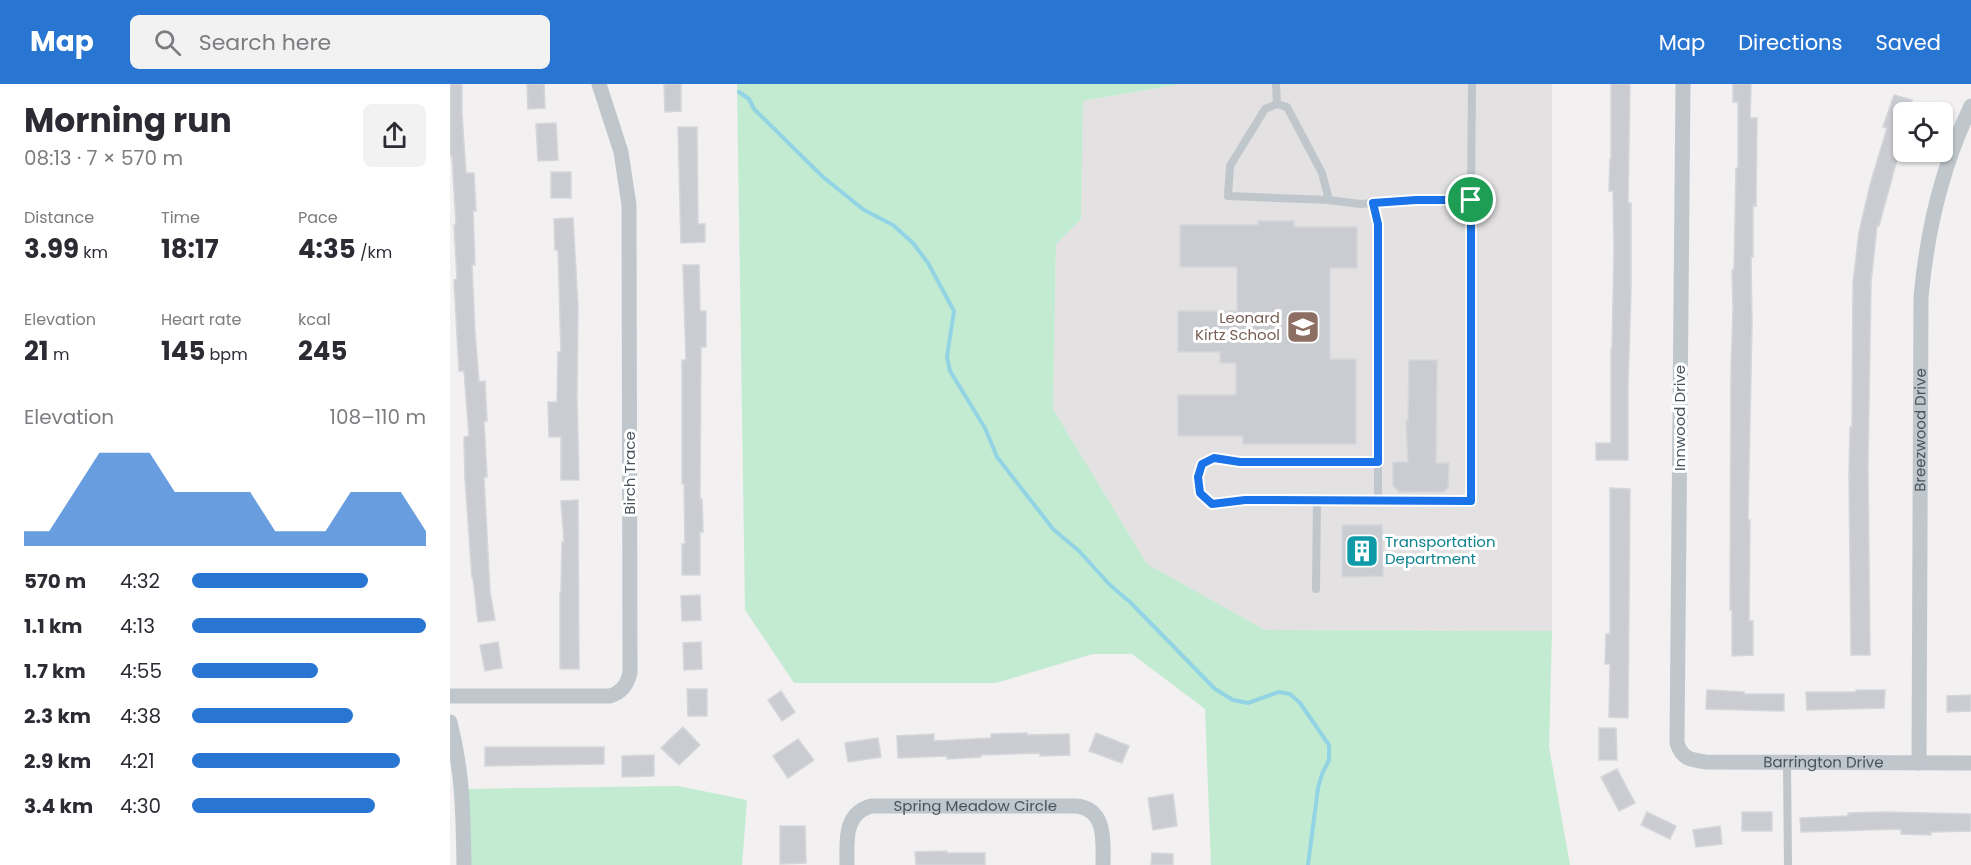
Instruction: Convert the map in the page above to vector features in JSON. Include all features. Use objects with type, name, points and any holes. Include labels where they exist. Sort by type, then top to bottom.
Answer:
[{"type":"street","name":"Birch Trace","points":[[450,696],[610,696],[623,689],[628,682],[630,673],[629,205],[621,152],[599,84]]},
{"type":"street","name":"Innwood Drive","points":[[1680,752],[1677,743],[1683,84]]},
{"type":"street","name":"Breezwood Drive","points":[[1919,763],[1921,297],[1927,245],[1935,206],[1952,151],[1971,105]]},
{"type":"street","points":[[450,722],[459,756],[463,789],[464,865]]},
{"type":"street","name":"Barrington Drive","points":[[1680,752],[1690,760],[1706,762],[1971,763]]},
{"type":"street","name":"Spring Meadow Circle","points":[[847,865],[848,828],[857,813],[871,806],[1076,806],[1088,810],[1100,822],[1103,832],[1103,865]]},
{"type":"lane","points":[[1276,84],[1277,104]]},
{"type":"lane","points":[[1378,462],[1240,462],[1214,458],[1202,464],[1198,477],[1200,493],[1212,504],[1245,500],[1471,501],[1472,84]]},
{"type":"lane","points":[[1329,200],[1322,173],[1287,107],[1277,104],[1265,109],[1230,166],[1228,195],[1329,200],[1360,204],[1416,200],[1471,200]]},
{"type":"lane","points":[[1373,203],[1378,224],[1378,501]]},
{"type":"lane","points":[[1316,589],[1317,500]]},
{"type":"lane","points":[[1787,763],[1788,865]]},
{"type":"shaded area","name":"Leonard Kirtz School","points":[[1181,84],[1552,84],[1552,631],[1265,630],[1147,564],[1053,409],[1056,244],[1081,219],[1083,101]]},
{"type":"green space","points":[[737,84],[1181,84],[1083,101],[1081,219],[1056,244],[1053,409],[1147,564],[1265,630],[1552,631],[1549,747],[1570,865],[1211,865],[1205,709],[1132,654],[1093,654],[996,683],[794,683],[745,610]]},
{"type":"green space","points":[[678,786],[747,800],[742,865],[464,865],[463,789]]},
{"type":"building","points":[[450,84],[462,84],[466,173],[474,173],[475,265],[472,265],[475,332],[479,382],[485,381],[487,421],[484,421],[487,477],[484,477],[490,592],[495,620],[478,622],[472,578],[465,478],[464,437],[469,436],[464,371],[459,371],[454,280],[457,279],[454,225],[456,225],[452,156],[450,156]]},
{"type":"building","points":[[527,84],[544,84],[545,108],[528,109]]},
{"type":"building","points":[[664,84],[681,84],[681,111],[665,112]]},
{"type":"building","points":[[1611,84],[1630,84],[1628,203],[1631,203],[1631,290],[1628,460],[1596,460],[1596,443],[1611,443],[1614,250],[1613,191],[1609,191]]},
{"type":"building","points":[[1733,84],[1751,84],[1750,118],[1757,118],[1756,206],[1753,205],[1753,257],[1751,257],[1748,520],[1750,520],[1749,621],[1753,621],[1753,655],[1732,656],[1732,610],[1730,610],[1732,270],[1734,270],[1736,168],[1738,168],[1738,102],[1733,102]]},
{"type":"building","points":[[1894,95],[1912,100],[1911,102],[1893,102],[1893,162],[1896,162],[1879,226],[1877,226],[1871,282],[1868,464],[1870,655],[1851,655],[1849,475],[1850,427],[1852,427],[1853,283],[1859,232],[1887,128],[1883,127]]},
{"type":"building","points":[[556,123],[558,160],[538,161],[536,124]]},
{"type":"building","points":[[678,127],[697,127],[698,224],[705,224],[705,242],[681,243]]},
{"type":"building","points":[[551,172],[571,172],[571,198],[551,198]]},
{"type":"building","points":[[573,218],[578,306],[579,480],[561,480],[561,437],[549,437],[548,402],[557,402],[558,352],[561,352],[558,250],[555,250],[554,219]]},
{"type":"building","name":"Leonard Kirtz School","points":[[1258,221],[1294,221],[1294,227],[1357,227],[1357,268],[1330,268],[1330,359],[1356,359],[1356,444],[1243,444],[1243,436],[1178,436],[1178,395],[1236,395],[1236,363],[1220,363],[1220,352],[1178,352],[1178,311],[1237,311],[1237,267],[1180,267],[1180,225],[1258,225]]},
{"type":"building","points":[[683,265],[699,265],[700,311],[706,311],[706,347],[701,347],[700,499],[702,499],[703,532],[700,532],[700,575],[682,575],[682,544],[685,544],[684,484],[682,484],[682,360],[686,360]]},
{"type":"building","points":[[1409,360],[1437,360],[1436,463],[1449,463],[1448,488],[1443,492],[1399,492],[1393,485],[1393,462],[1408,462],[1406,421],[1408,421]]},
{"type":"building","points":[[1610,488],[1630,489],[1628,718],[1609,717],[1610,664],[1605,664],[1606,634],[1610,634]]},
{"type":"building","points":[[578,500],[579,669],[560,669],[560,592],[562,542],[564,542],[561,501]]},
{"type":"building","name":"Transportation Department","points":[[1342,525],[1382,525],[1383,576],[1342,577]]},
{"type":"building","points":[[700,595],[701,620],[682,621],[681,596]]},
{"type":"building","points":[[498,642],[502,668],[485,671],[480,645]]},
{"type":"building","points":[[701,642],[702,669],[684,670],[683,643]]},
{"type":"building","points":[[687,689],[707,689],[707,716],[688,716]]},
{"type":"building","points":[[1707,690],[1744,692],[1744,694],[1784,694],[1784,711],[1706,709]]},
{"type":"building","points":[[1856,690],[1885,690],[1884,708],[1807,710],[1806,692],[1856,692]]},
{"type":"building","points":[[781,691],[795,712],[782,721],[768,700]]},
{"type":"building","points":[[1971,695],[1971,711],[1947,712],[1947,696]]},
{"type":"building","points":[[683,727],[700,745],[679,765],[661,748]]},
{"type":"building","points":[[1599,728],[1616,728],[1617,760],[1599,760]]},
{"type":"building","points":[[1027,733],[1027,735],[1069,734],[1070,755],[1040,756],[1040,753],[981,755],[981,757],[947,759],[947,756],[898,758],[897,736],[934,734],[934,741],[991,738],[991,734]]},
{"type":"building","points":[[1096,733],[1129,746],[1122,763],[1089,751]]},
{"type":"building","points":[[878,738],[881,757],[848,762],[845,743]]},
{"type":"building","points":[[798,739],[814,760],[788,778],[773,756]]},
{"type":"building","points":[[485,747],[604,747],[604,764],[485,766]]},
{"type":"building","points":[[654,755],[654,776],[622,777],[622,756]]},
{"type":"building","points":[[1617,769],[1635,803],[1619,811],[1601,777]]},
{"type":"building","points":[[1173,794],[1177,826],[1153,830],[1148,798]]},
{"type":"building","points":[[1647,812],[1676,826],[1670,839],[1641,825]]},
{"type":"building","points":[[1742,812],[1772,812],[1772,831],[1742,831]]},
{"type":"building","points":[[1885,812],[1971,814],[1971,831],[1931,832],[1931,835],[1901,834],[1901,829],[1801,832],[1800,818]]},
{"type":"building","points":[[780,826],[805,826],[806,863],[780,864]]},
{"type":"building","points":[[1720,826],[1722,844],[1696,847],[1693,830]]},
{"type":"building","points":[[947,851],[947,853],[985,853],[985,865],[916,865],[915,852]]},
{"type":"building","points":[[1152,853],[1173,854],[1173,865],[1151,865]]},
{"type":"waterway","points":[[739,92],[749,99],[754,109],[823,177],[864,210],[893,225],[913,243],[928,263],[954,311],[947,357],[950,371],[985,428],[997,457],[1053,529],[1079,551],[1215,689],[1233,700],[1248,703],[1279,692],[1290,694],[1300,703],[1329,745],[1329,760],[1318,788],[1308,865]]},
{"type":"place","name":"Leonard Kirtz School","points":[[1303,327]]},
{"type":"place","name":"Transportation Department","points":[[1362,551]]},
{"type":"route","points":[[1471,200],[1471,501],[1245,500],[1212,504],[1200,493],[1198,477],[1202,464],[1214,458],[1240,462],[1378,462],[1378,224],[1373,203],[1471,200]]}]
